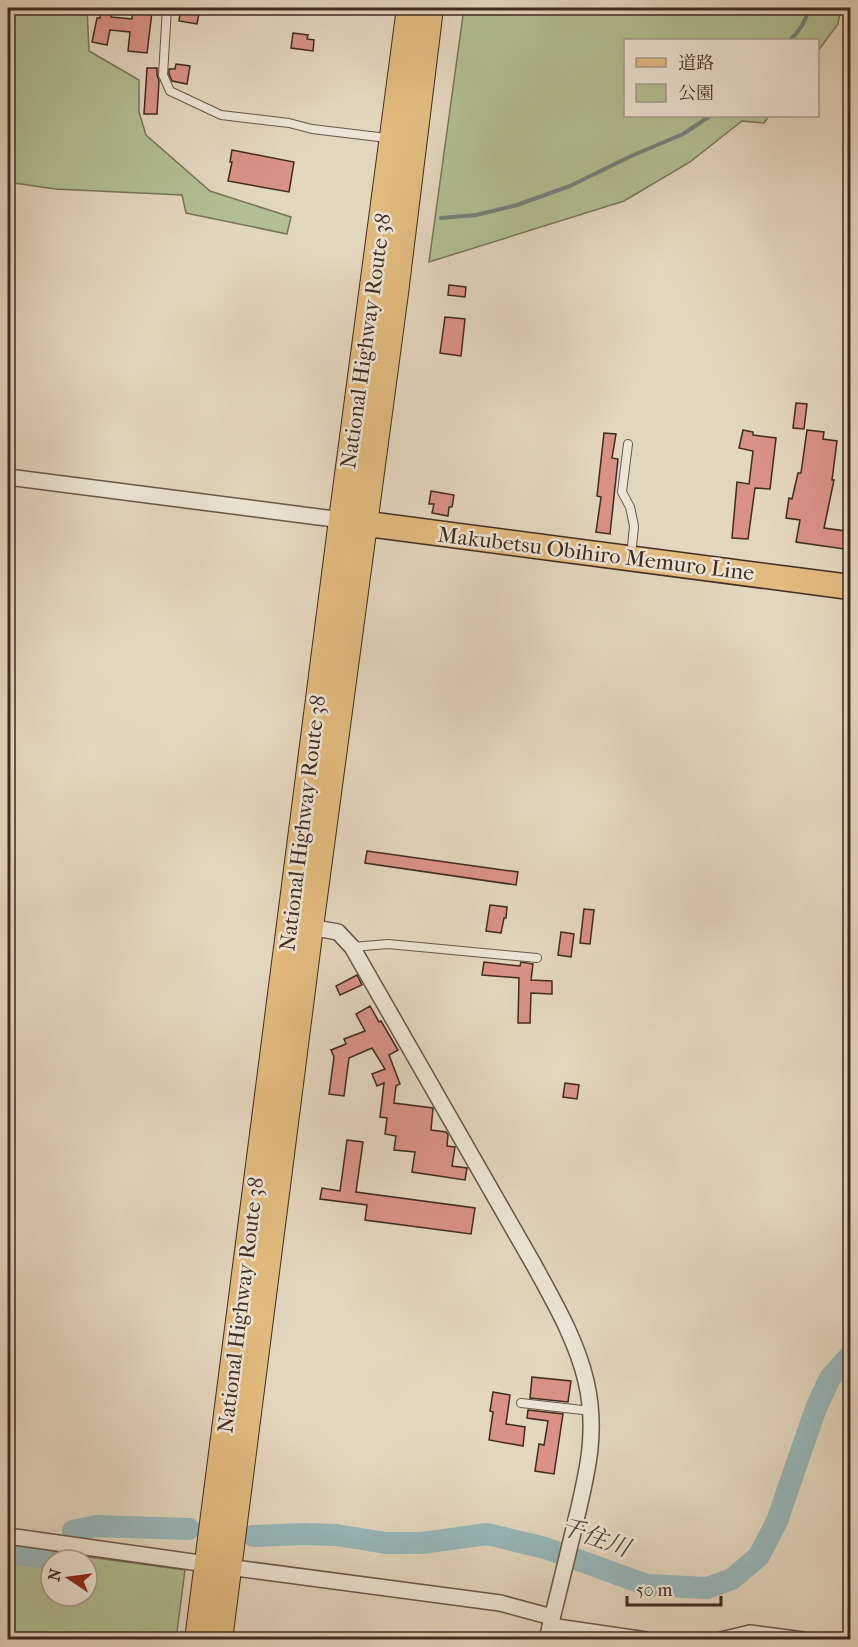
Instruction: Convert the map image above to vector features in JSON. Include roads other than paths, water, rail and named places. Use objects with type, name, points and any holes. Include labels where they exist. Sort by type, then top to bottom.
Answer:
[{"type":"highway","name":"National Highway Route 38","points":[[198,1640],[218,1565],[421,8]]},
{"type":"highway","name":"National Highway Route 38","points":[[218,1565],[219,1640]]},
{"type":"main road","name":"Makubetsu Obihiro Memuro Line","points":[[353,522],[850,587]]},
{"type":"street","points":[[8,477],[353,522]]},
{"type":"street","points":[[300,925],[338,932],[352,947],[558,1310],[577,1351],[586,1381],[592,1434],[588,1470],[550,1627]]},
{"type":"street","points":[[8,1536],[500,1602],[550,1627],[646,1640]]},
{"type":"street","points":[[721,1640],[750,1633],[803,1640]]},
{"type":"lane","points":[[167,8],[163,75],[170,91],[221,115],[403,140]]},
{"type":"lane","points":[[628,444],[622,492],[630,507],[634,526],[631,558]]},
{"type":"lane","points":[[352,947],[388,944],[537,958]]},
{"type":"lane","points":[[521,1404],[591,1411]]},
{"type":"waterway","points":[[791,39],[802,26],[809,8]]},
{"type":"waterway","points":[[441,218],[476,215],[517,205],[570,186],[683,134],[708,117]]},
{"type":"waterway","name":"千住川","points":[[253,1536],[336,1535],[386,1543],[422,1543],[487,1534],[545,1548],[647,1585],[707,1588],[732,1579],[759,1556],[777,1521],[816,1408],[830,1378],[850,1356]]},
{"type":"waterway","name":"千住川","points":[[73,1531],[96,1526],[189,1529]]},
{"type":"waterway","name":"千住川","points":[[8,1554],[39,1557]]}]
